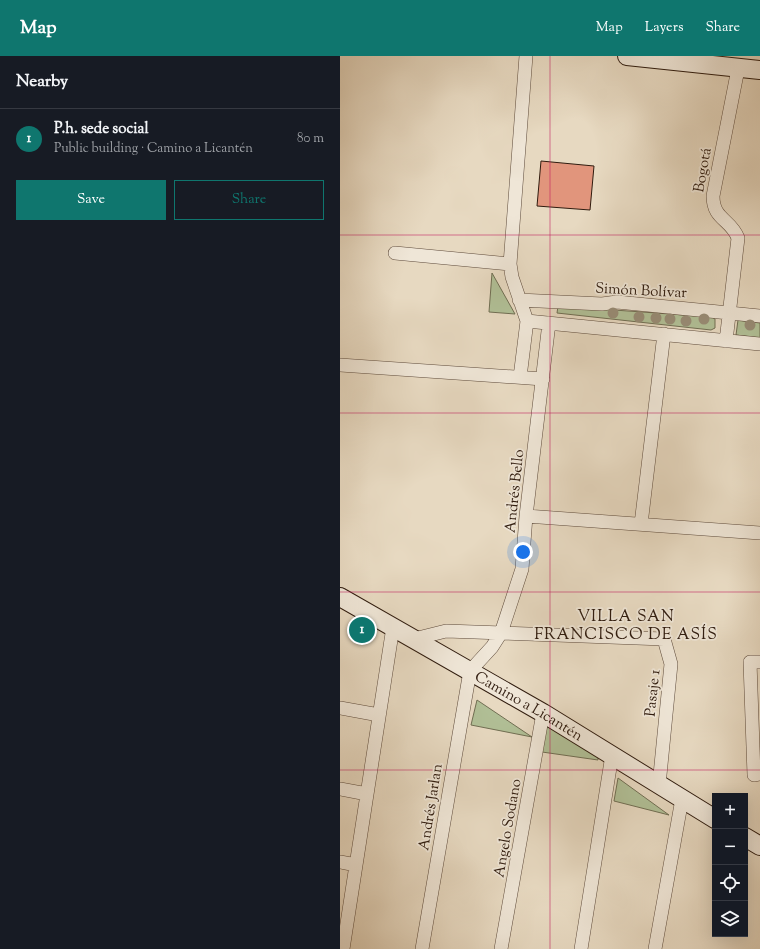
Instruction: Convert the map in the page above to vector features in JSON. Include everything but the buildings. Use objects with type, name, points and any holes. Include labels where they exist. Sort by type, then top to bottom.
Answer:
[{"type":"street","points":[[520,377],[527,321],[512,277],[510,264],[526,56]]},
{"type":"street","points":[[627,56],[760,70]]},
{"type":"street","name":"Bogotá","points":[[726,340],[738,238],[733,228],[717,214],[713,196],[738,68]]},
{"type":"street","points":[[396,253],[510,264]]},
{"type":"street","name":"Simón Bolívar","points":[[519,300],[602,304],[616,302],[760,316]]},
{"type":"street","points":[[527,321],[760,344]]},
{"type":"street","name":"Andrés Bello","points":[[470,671],[492,647],[501,633],[522,569],[526,516],[549,323]]},
{"type":"street","points":[[641,524],[664,334]]},
{"type":"street","points":[[340,365],[543,379]]},
{"type":"street","points":[[526,516],[760,533]]},
{"type":"street","name":"Camino a Licantén","points":[[340,597],[544,713],[712,817]]},
{"type":"street","points":[[343,949],[342,934],[356,865],[393,627]]},
{"type":"street","name":"Pasaje 1","points":[[414,639],[446,631],[664,639],[671,664],[659,785]]},
{"type":"street","points":[[755,662],[757,774]]},
{"type":"street","name":"Andrés Jarlan","points":[[422,949],[470,671]]},
{"type":"street","points":[[340,708],[379,715]]},
{"type":"street","name":"Angelo Sodano","points":[[501,949],[544,713]]},
{"type":"street","points":[[581,949],[612,755]]},
{"type":"street","points":[[340,789],[367,794]]},
{"type":"street","points":[[655,949],[682,799]]},
{"type":"street","points":[[748,839],[760,846]]},
{"type":"street","points":[[340,862],[356,865]]},
{"type":"green space","points":[[492,273],[515,314],[489,312]]},
{"type":"green space","points":[[558,306],[712,317],[715,319],[715,328],[711,330],[557,313]]},
{"type":"green space","points":[[738,320],[760,323],[760,338],[736,335]]},
{"type":"green space","points":[[477,700],[532,737],[471,725]]},
{"type":"green space","points":[[538,721],[598,755],[598,760],[535,751]]},
{"type":"green space","points":[[618,778],[669,815],[614,801]]},
{"type":"place","name":"P.h. sede social","points":[[362,630]]},
{"type":"district","name":"VILLA SAN FRANCISCO DE ASÍS","points":[[626,624]]}]
